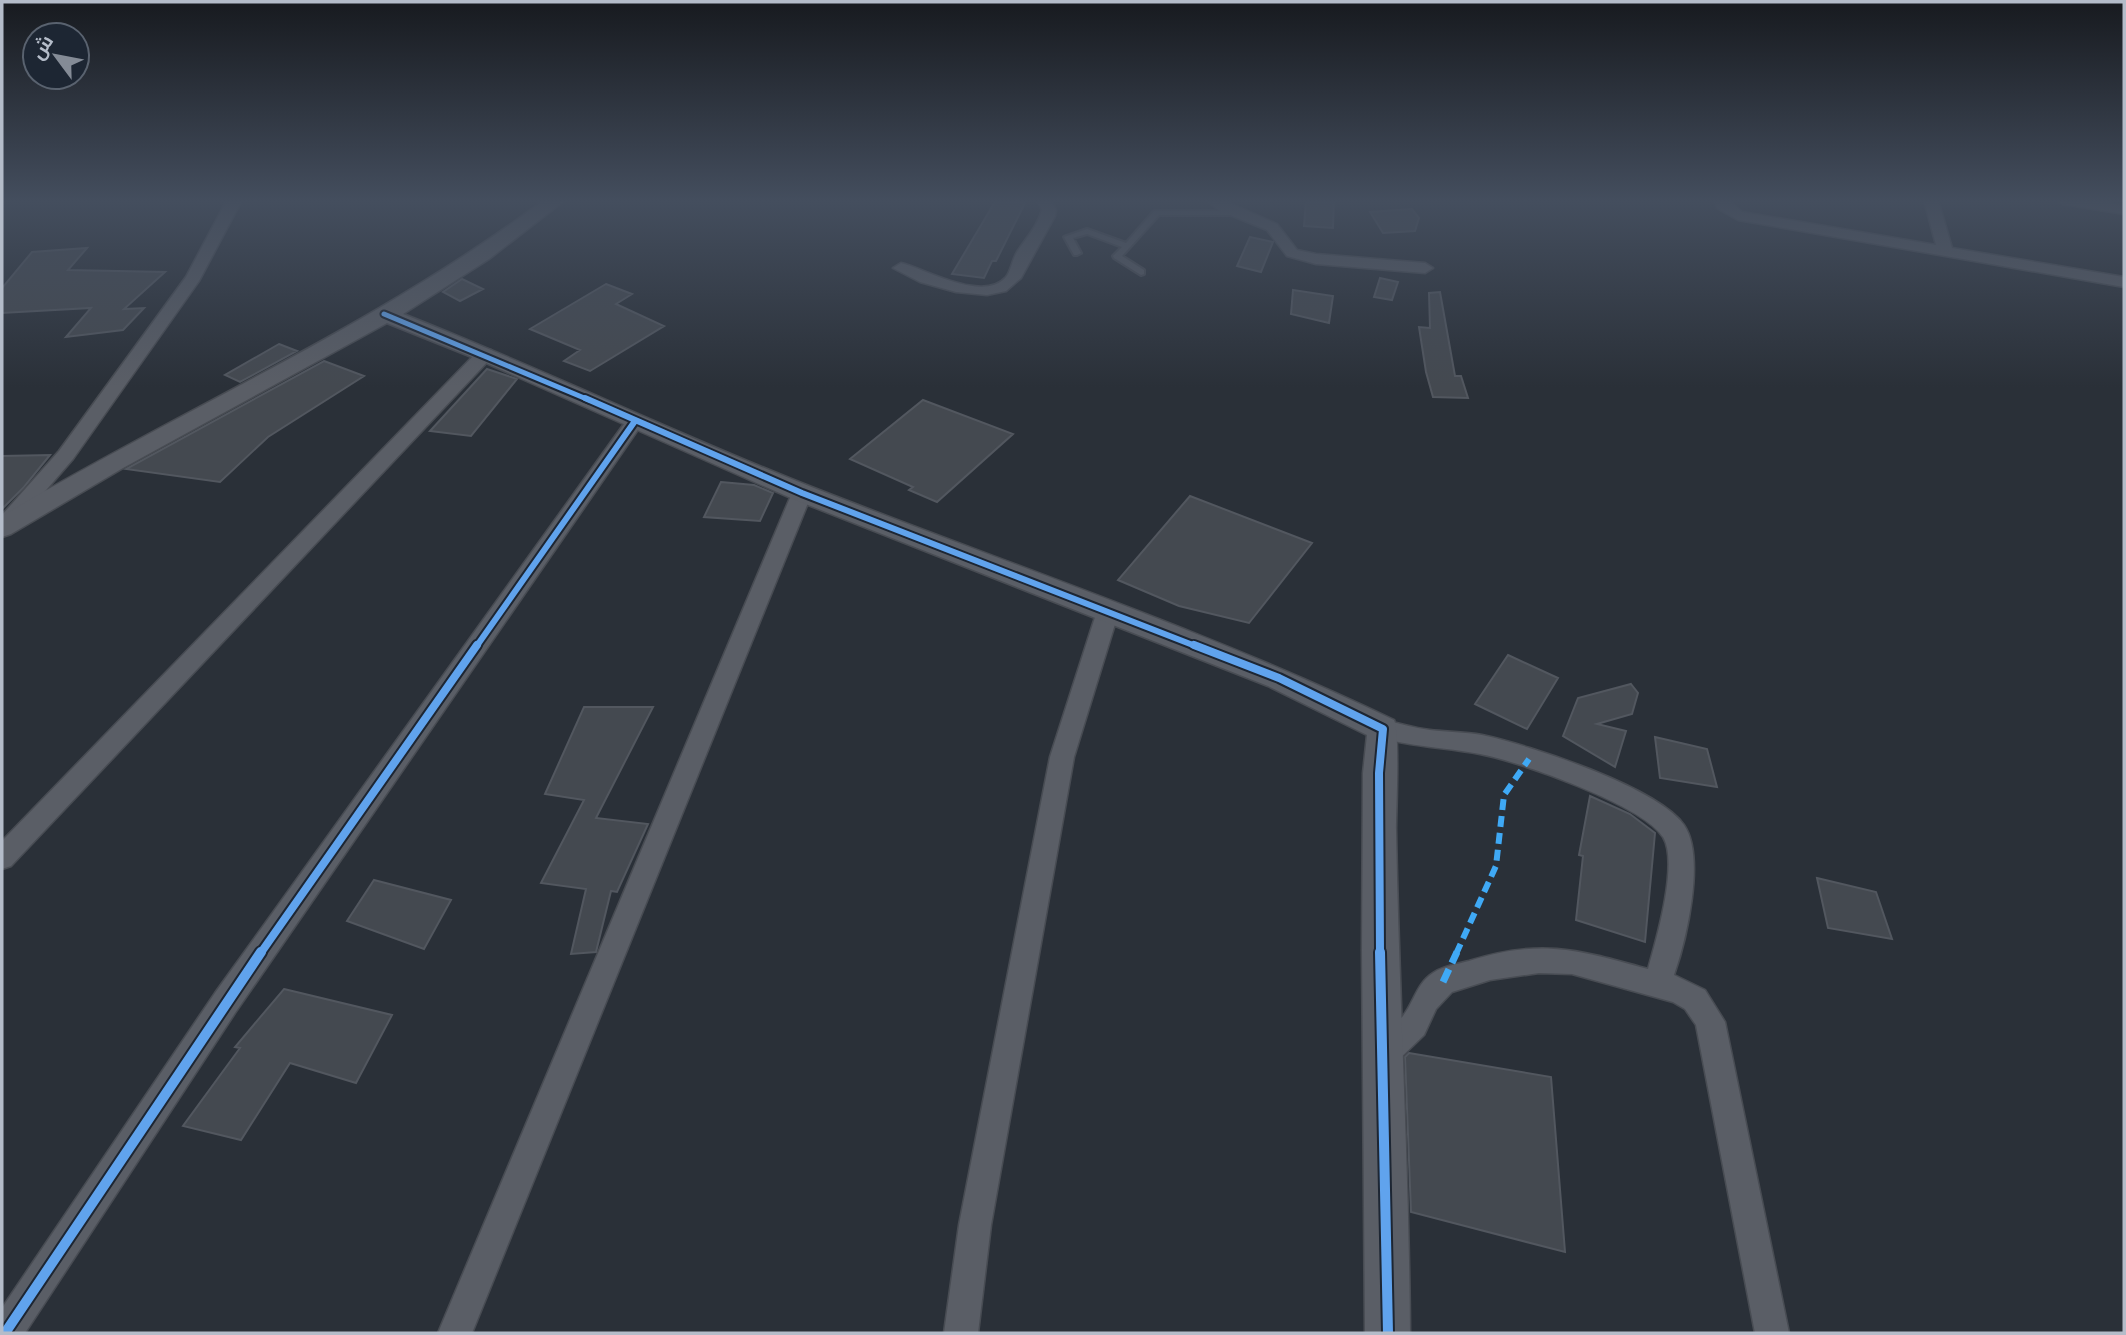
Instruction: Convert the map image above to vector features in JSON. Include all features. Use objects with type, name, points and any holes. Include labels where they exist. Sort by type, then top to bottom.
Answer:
[{"type":"street","points":[[2,528],[66,455],[203,262]]},
{"type":"street","points":[[2,528],[106,464],[384,314],[470,262]]},
{"type":"street","points":[[901,268],[947,286],[978,289],[1005,285],[1013,279],[1019,262]]},
{"type":"street","points":[[1356,262],[1425,268]]},
{"type":"street","points":[[2006,262],[2124,282]]},
{"type":"street","points":[[384,314],[485,354],[802,493],[1279,678],[1383,729],[1423,739],[1482,745],[1529,759],[1604,789],[1668,821],[1677,836],[1679,868],[1675,922],[1666,962],[1657,984]]},
{"type":"street","points":[[2,858],[485,354]]},
{"type":"street","points":[[5,1333],[225,1003],[635,421]]},
{"type":"street","points":[[455,1333],[802,493]]},
{"type":"street","points":[[2,503],[25,502]]},
{"type":"street","points":[[961,1333],[975,1225],[1062,757],[1108,611]]},
{"type":"street","points":[[1383,729],[1379,772],[1388,1333]]},
{"type":"street","points":[[1382,1056],[1414,1025],[1426,1000],[1443,982],[1490,967],[1539,960],[1572,961],[1679,989],[1699,1000],[1710,1021],[1772,1333]]},
{"type":"lane","points":[[1126,262],[1141,272]]},
{"type":"building","points":[[23,262],[75,262],[68,270],[165,272],[124,309],[144,308],[123,330],[66,337],[91,308],[2,313],[2,288]]},
{"type":"building","points":[[959,262],[991,262],[984,278],[952,274]]},
{"type":"building","points":[[1239,262],[1265,262],[1261,272],[1237,266]]},
{"type":"building","points":[[1380,278],[1398,282],[1392,300],[1374,297]]},
{"type":"building","points":[[462,279],[483,289],[460,301],[443,292]]},
{"type":"building","points":[[606,284],[632,294],[616,304],[664,326],[590,371],[564,361],[580,350],[530,329]]},
{"type":"building","points":[[1293,290],[1333,296],[1329,323],[1291,314]]},
{"type":"building","points":[[1440,292],[1455,376],[1461,376],[1468,398],[1433,397],[1426,372],[1419,327],[1430,328],[1429,293]]},
{"type":"building","points":[[279,344],[297,351],[240,382],[225,375]]},
{"type":"building","points":[[324,361],[364,376],[268,437],[220,482],[126,469]]},
{"type":"building","points":[[487,369],[517,379],[471,436],[430,431]]},
{"type":"building","points":[[923,400],[1013,434],[937,502],[909,490],[913,487],[850,459]]},
{"type":"building","points":[[50,455],[24,487],[2,509],[2,456]]},
{"type":"building","points":[[721,482],[754,485],[773,493],[760,521],[704,517]]},
{"type":"building","points":[[1190,496],[1312,543],[1249,623],[1179,606],[1118,580]]},
{"type":"building","points":[[1508,655],[1558,678],[1527,729],[1475,704]]},
{"type":"building","points":[[1631,684],[1638,693],[1632,714],[1597,724],[1626,731],[1615,767],[1563,736],[1578,698]]},
{"type":"building","points":[[584,707],[653,707],[596,818],[648,824],[617,892],[611,891],[596,952],[571,954],[586,889],[541,883],[584,800],[545,794]]},
{"type":"building","points":[[1655,737],[1707,749],[1717,787],[1660,778]]},
{"type":"building","points":[[1590,796],[1630,814],[1655,833],[1645,942],[1576,920],[1583,856],[1579,855]]},
{"type":"building","points":[[1817,878],[1876,892],[1892,939],[1828,928]]},
{"type":"building","points":[[374,880],[451,900],[424,949],[347,921]]},
{"type":"building","points":[[284,989],[392,1015],[356,1083],[290,1063],[241,1140],[183,1126],[240,1048],[235,1047]]},
{"type":"building","points":[[1409,1053],[1551,1077],[1565,1252],[1411,1212],[1405,1057]]},
{"type":"marked path","points":[[1443,982],[1496,866],[1504,795],[1529,759]]},
{"type":"cycle path","points":[[384,314],[485,354],[802,493],[1279,678],[1383,729],[1379,773],[1380,950],[1388,1333]]},
{"type":"cycle path","points":[[5,1333],[225,1003],[635,421]]}]
